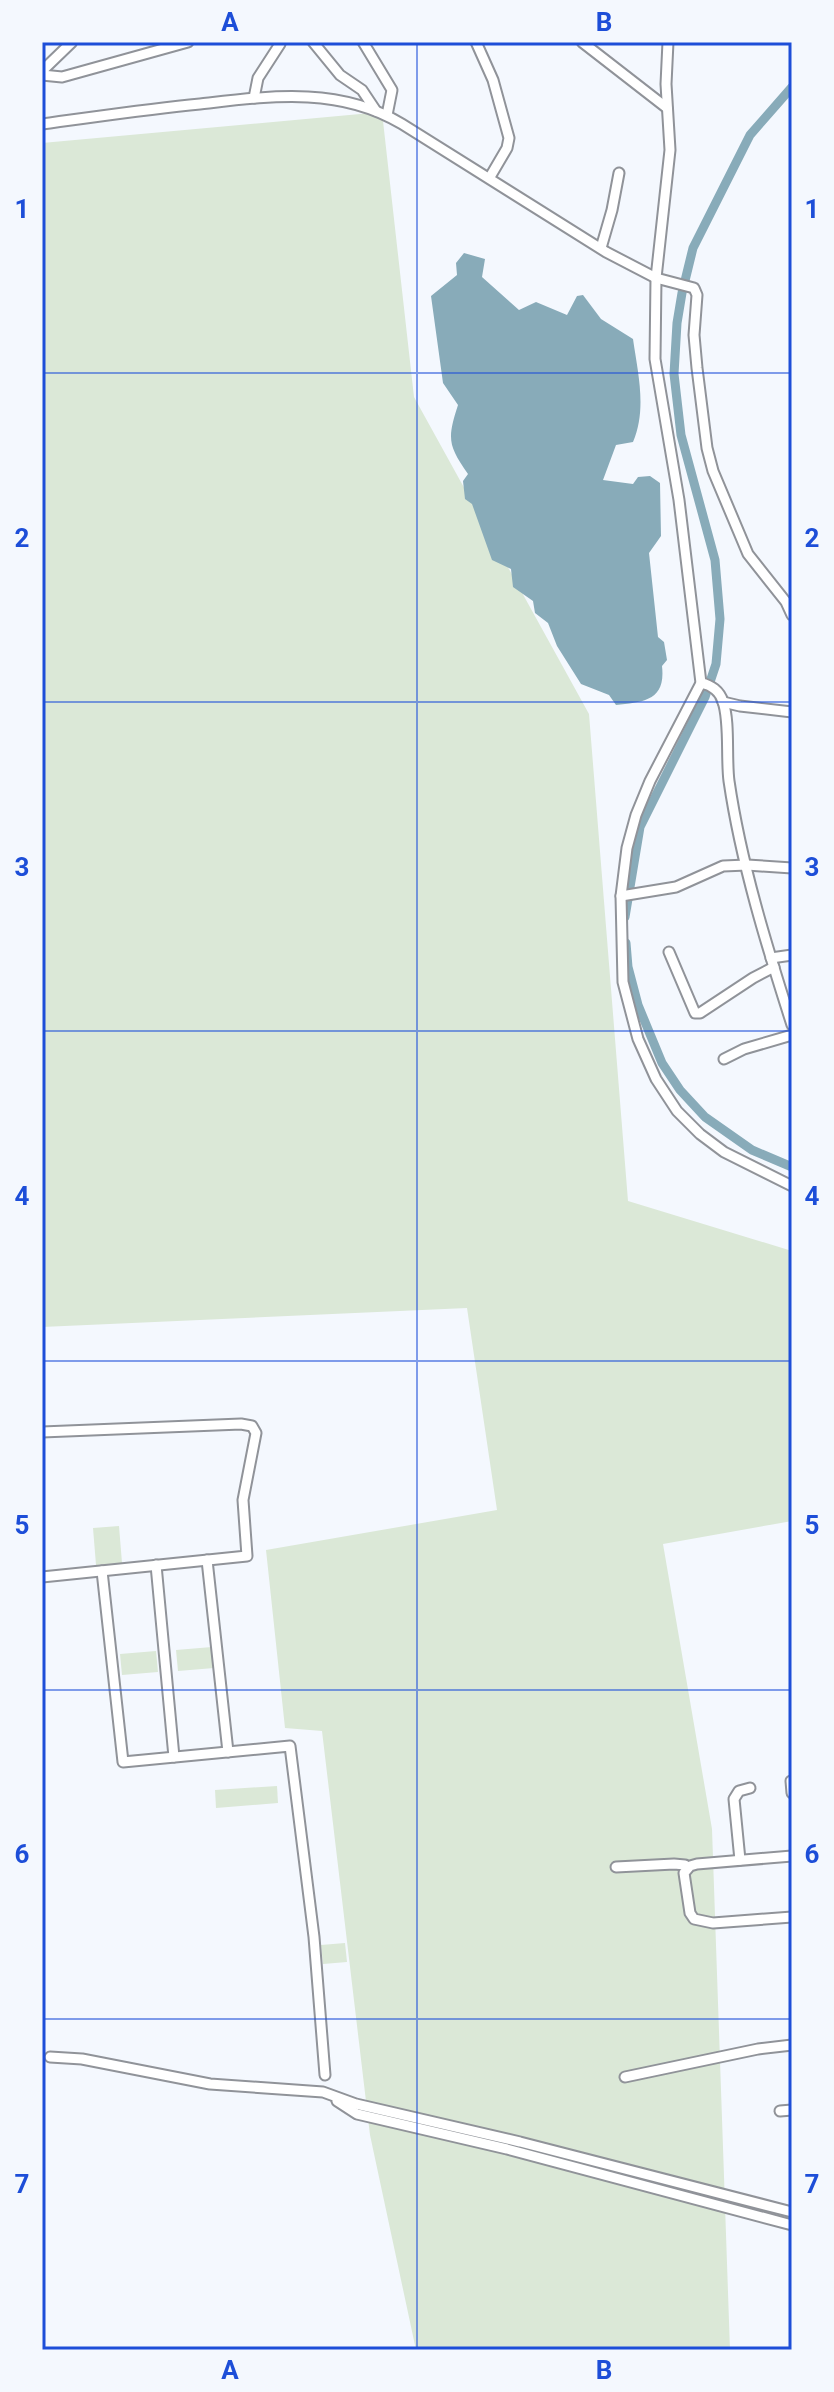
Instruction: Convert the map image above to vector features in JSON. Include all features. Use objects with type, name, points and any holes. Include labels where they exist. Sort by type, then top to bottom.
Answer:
[{"type":"street","points":[[42,73],[72,42]]},
{"type":"street","points":[[42,73],[62,77],[188,42]]},
{"type":"street","points":[[313,42],[342,77],[362,90],[376,111]]},
{"type":"street","points":[[363,42],[392,90],[387,115]]},
{"type":"street","points":[[476,42],[493,80],[509,138],[507,148],[490,177]]},
{"type":"street","points":[[582,42],[667,108]]},
{"type":"street","points":[[597,42],[597,54]]},
{"type":"street","points":[[668,42],[670,150],[653,337],[707,685],[723,702],[792,712]]},
{"type":"street","points":[[254,98],[258,78],[280,44]]},
{"type":"street","points":[[42,124],[296,95],[361,106],[387,115],[601,248],[656,278],[696,289],[694,345],[707,448],[713,471],[748,554],[780,593],[792,615]]},
{"type":"street","points":[[601,248],[619,173]]},
{"type":"street","points":[[707,685],[650,781],[636,815],[627,848],[623,982],[638,1039],[656,1079],[677,1111],[724,1152],[792,1186]]},
{"type":"street","points":[[723,702],[729,779],[747,865],[772,963],[792,1025]]},
{"type":"street","points":[[626,895],[676,887],[723,866],[792,868]]},
{"type":"street","points":[[669,952],[695,1013],[700,1013],[772,963],[792,955]]},
{"type":"street","points":[[724,1059],[744,1049],[792,1035]]},
{"type":"street","points":[[42,1432],[241,1424],[252,1426],[256,1433],[243,1500],[247,1556],[42,1577]]},
{"type":"street","points":[[207,1560],[228,1752]]},
{"type":"street","points":[[156,1565],[174,1757]]},
{"type":"street","points":[[102,1571],[123,1762],[290,1746],[314,1937],[325,2075]]},
{"type":"street","points":[[791,1781],[792,1793]]},
{"type":"street","points":[[740,1860],[734,1799],[735,1794],[750,1788]]},
{"type":"street","points":[[792,1856],[697,1864],[684,1873],[690,1913],[694,1919],[713,1923],[792,1917]]},
{"type":"street","points":[[616,1867],[674,1864],[685,1865],[687,1869]]},
{"type":"street","points":[[625,2077],[758,2049],[792,2045]]},
{"type":"street","points":[[50,2057],[82,2059],[210,2084],[323,2092],[356,2104],[520,2142],[792,2212]]},
{"type":"street","points":[[323,2092],[357,2114],[507,2149],[792,2225]]},
{"type":"street","points":[[780,2111],[792,2110]]},
{"type":"green space","points":[[382,112],[414,397],[589,714],[628,1201],[792,1251],[792,1521],[663,1544],[712,1829],[730,2350],[416,2350],[370,2135],[322,1731],[285,1728],[266,1550],[497,1510],[467,1308],[42,1327],[42,143]]},
{"type":"green space","points":[[119,1526],[122,1563],[96,1565],[93,1528]]},
{"type":"green space","points":[[212,1647],[214,1668],[178,1671],[176,1650]]},
{"type":"green space","points":[[156,1651],[158,1672],[122,1675],[120,1654]]},
{"type":"green space","points":[[277,1786],[278,1803],[216,1808],[215,1790]]},
{"type":"green space","points":[[345,1943],[347,1962],[323,1964],[321,1945]]},
{"type":"water","points":[[464,253],[485,259],[482,277],[519,310],[536,302],[567,315],[577,296],[583,295],[601,319],[633,339],[640,417],[633,442],[616,445],[603,480],[633,484],[638,477],[650,476],[660,483],[661,536],[649,553],[658,637],[664,642],[667,660],[662,666],[660,686],[651,698],[616,705],[609,695],[581,684],[557,646],[548,623],[535,613],[533,601],[513,587],[511,569],[492,560],[472,504],[465,499],[463,481],[468,474],[456,456],[451,441],[458,405],[443,383],[431,296],[457,275],[456,263]]},
{"type":"waterway","points":[[625,917],[640,827],[705,697],[716,664],[720,619],[715,560],[681,435],[674,374],[682,293],[693,248],[750,135],[792,87]]},
{"type":"waterway","points":[[626,943],[628,967],[638,1005],[662,1063],[680,1090],[705,1117],[752,1150],[792,1167]]}]
